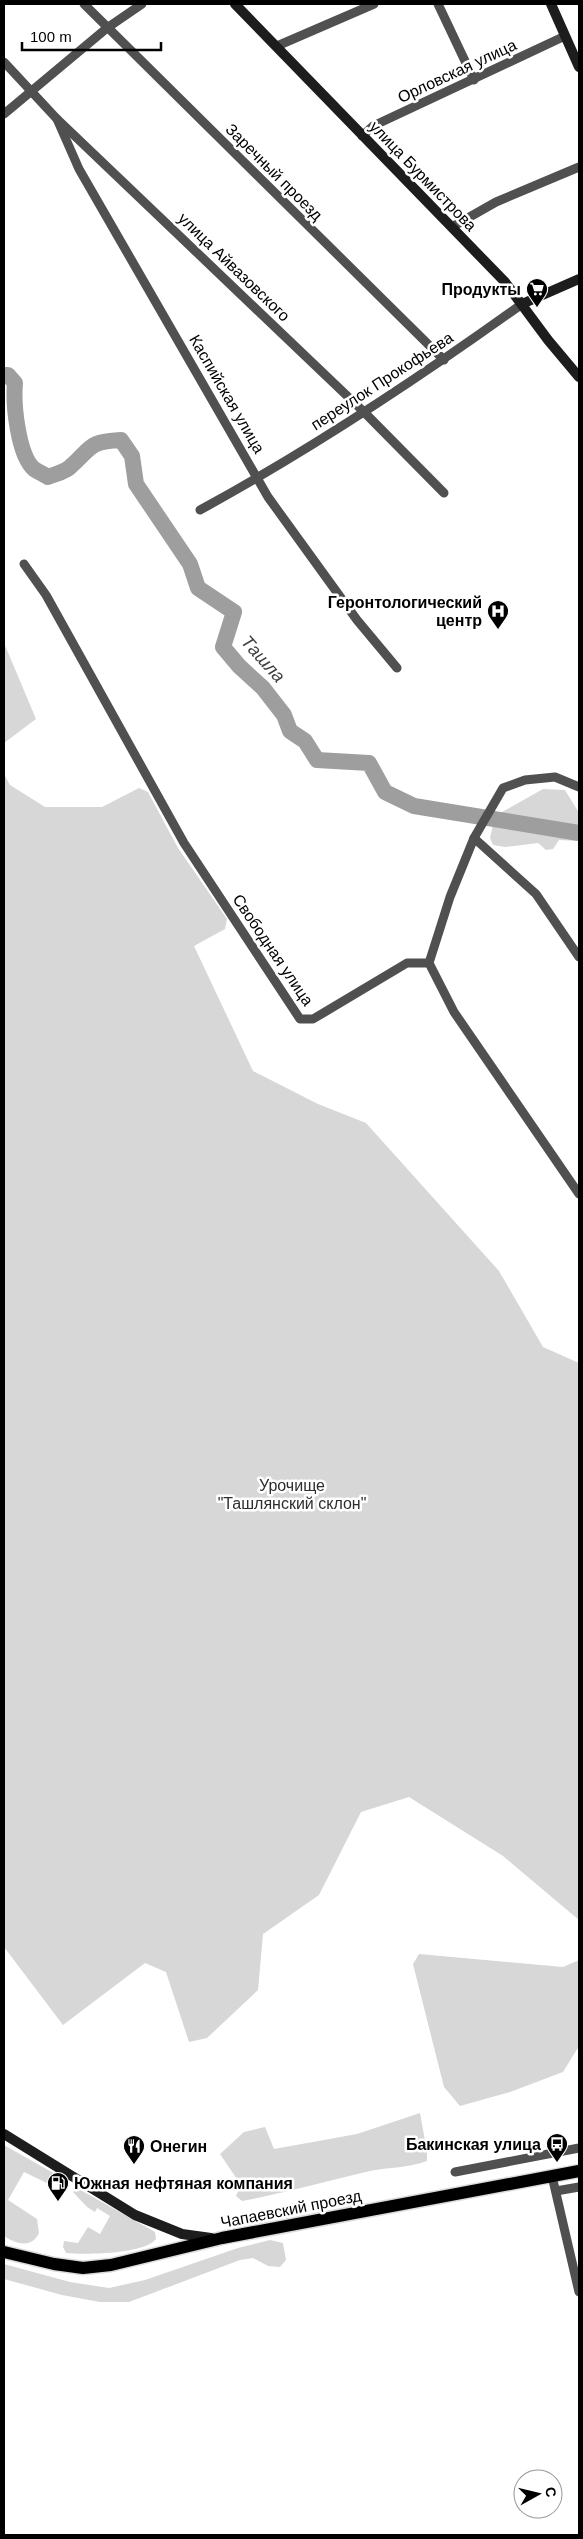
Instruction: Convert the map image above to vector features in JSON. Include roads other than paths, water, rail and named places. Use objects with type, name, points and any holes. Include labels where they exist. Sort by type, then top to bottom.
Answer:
[{"type":"main road","name":"Чапаевский проезд","points":[[6,2250],[54,2264],[94,2267],[136,2260],[222,2238],[579,2171]]},
{"type":"street","name":"Заречный проезд","points":[[84,4],[444,360]]},
{"type":"street","points":[[4,114],[107,28],[142,4]]},
{"type":"street","name":"улица Бурмистрова","points":[[235,4],[505,282],[548,340],[579,377]]},
{"type":"street","points":[[277,46],[374,4]]},
{"type":"street","points":[[438,4],[474,80]]},
{"type":"street","points":[[551,4],[579,67]]},
{"type":"street","name":"Орловская улица","points":[[362,136],[373,126],[565,36]]},
{"type":"street","name":"улица Айвазовского","points":[[4,62],[57,119],[364,412],[444,493]]},
{"type":"street","name":"Каспийская улица","points":[[57,119],[79,169],[268,497],[357,620],[397,668]]},
{"type":"street","points":[[452,228],[496,202],[579,167]]},
{"type":"street","name":"переулок Прокофьева","points":[[200,510],[258,478],[364,412],[444,360],[522,304],[579,278]]},
{"type":"street","name":"Свободная улица","points":[[24,564],[46,595],[184,843],[300,1019],[313,1019],[407,963],[429,963]]},
{"type":"street","points":[[579,786],[555,777],[525,780],[503,788],[474,838],[450,897],[429,963],[454,1012],[579,1194]]},
{"type":"street","points":[[474,838],[536,894],[579,957]]},
{"type":"street","points":[[4,2134],[135,2215],[182,2234],[222,2238]]},
{"type":"street","points":[[4,2140],[29,2151]]},
{"type":"street","points":[[455,2172],[579,2148]]},
{"type":"street","points":[[552,2176],[579,2292]]},
{"type":"street","points":[[556,2191],[579,2187]]},
{"type":"waterway","name":"Ташла","points":[[4,375],[8,375],[15,383],[16,416],[20,441],[29,462],[37,471],[48,477],[60,473],[68,469],[87,450],[96,444],[121,440],[132,456],[136,484],[190,564],[198,588],[234,612],[223,647],[239,666],[263,688],[284,715],[290,731],[305,741],[317,760],[369,763],[385,792],[414,806],[579,833]]},
{"type":"place","name":"Продукты","points":[[537,308]]},
{"type":"place","name":"Геронтологический центр","points":[[498,630]]},
{"type":"place","name":"Бакинская улица","points":[[557,2163]]},
{"type":"place","name":"Онегин","points":[[134,2165]]},
{"type":"place","name":"Южная нефтяная компания","points":[[58,2202]]},
{"type":"park label","name":"Урочище \"Ташлянский склон\"","points":[[292,1494]]}]
